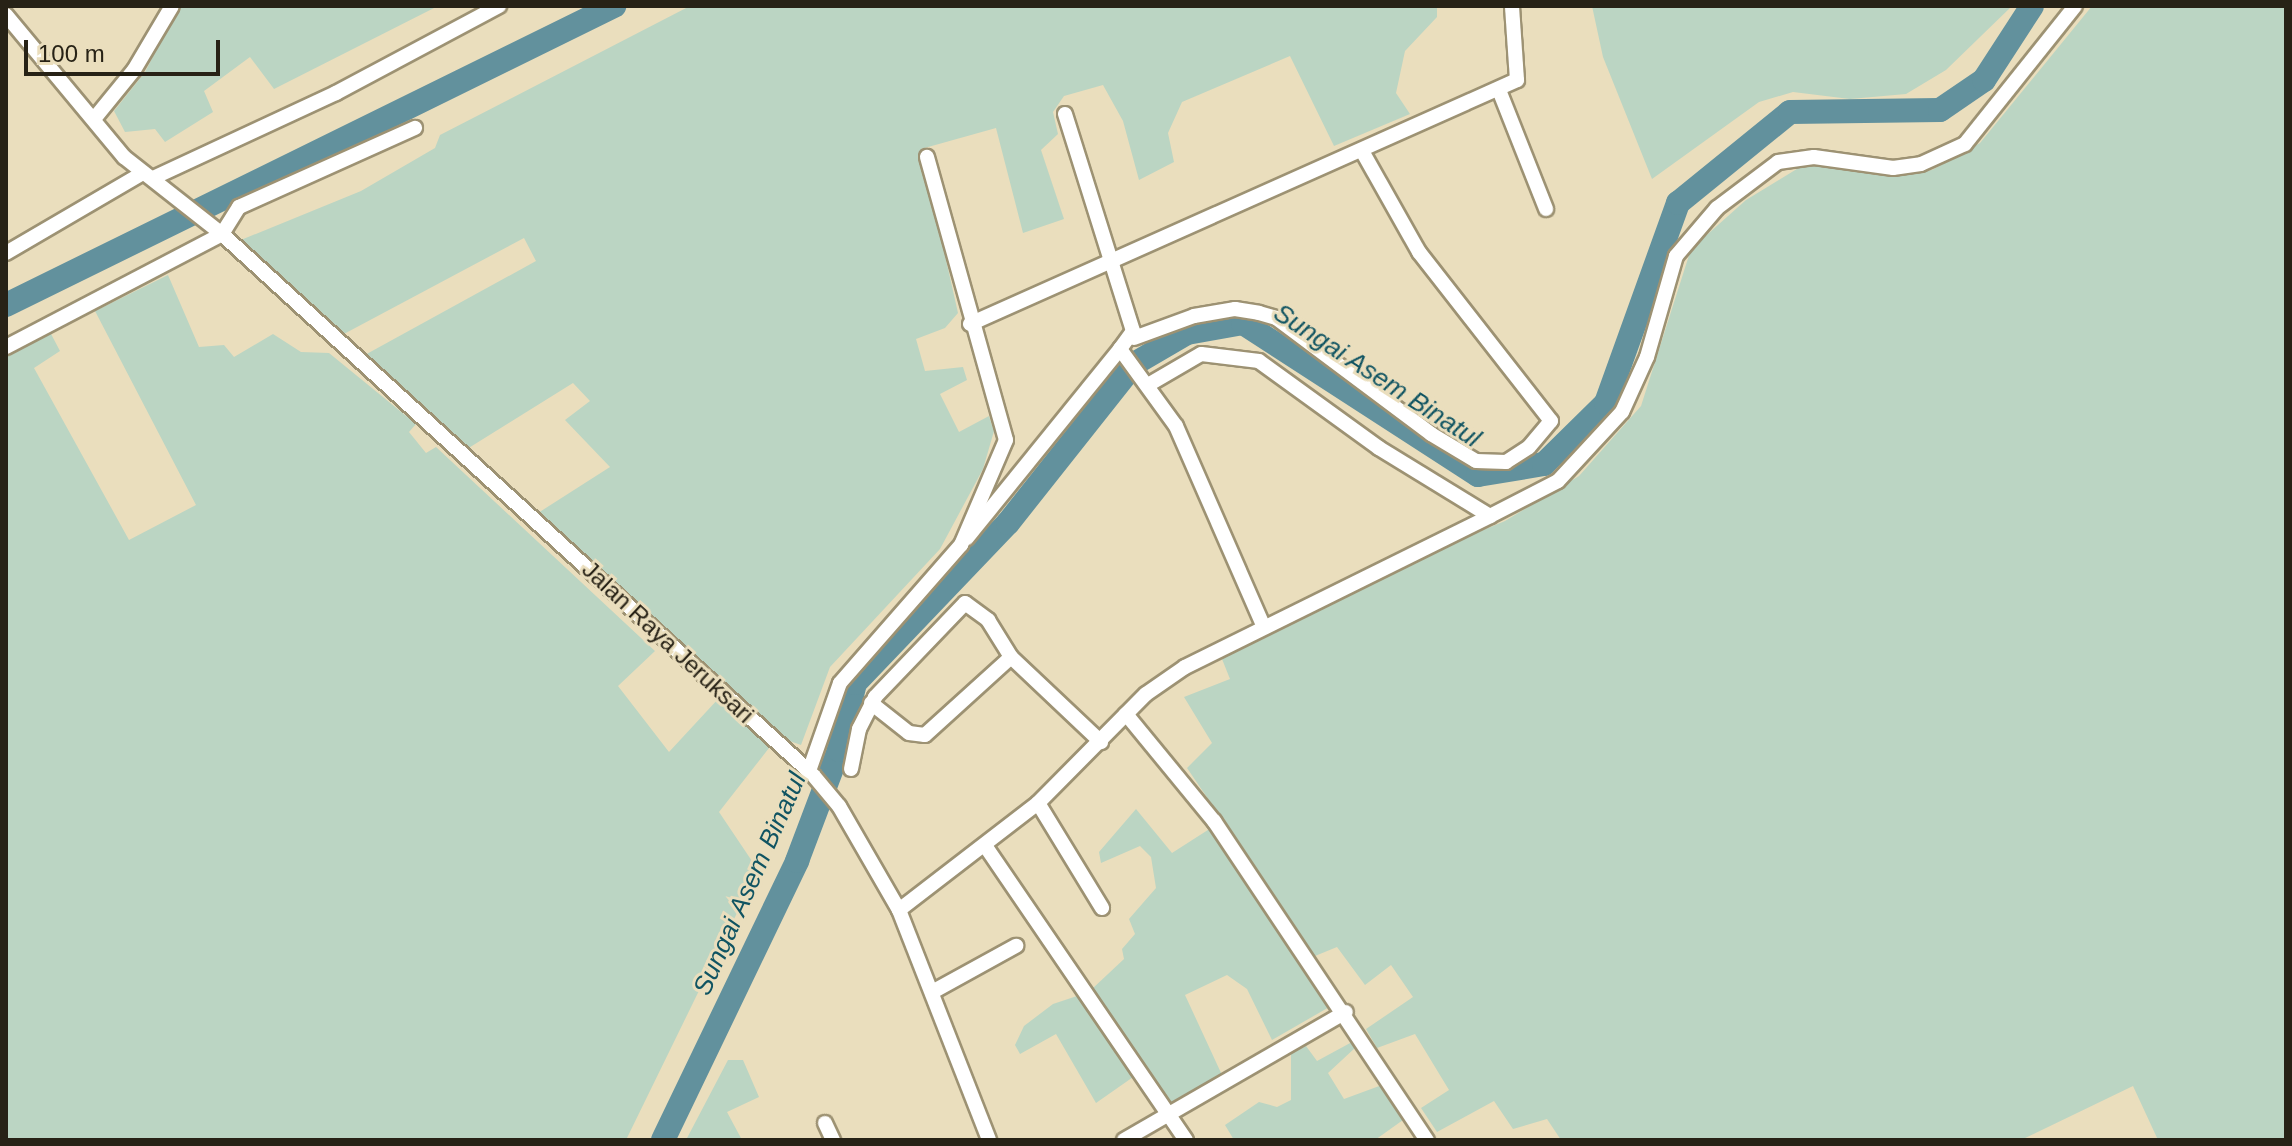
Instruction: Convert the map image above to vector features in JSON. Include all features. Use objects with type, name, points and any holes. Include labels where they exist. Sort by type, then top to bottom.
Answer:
[{"type":"street","points":[[94,119],[134,70],[172,6]]},
{"type":"street","points":[[6,253],[152,178],[336,93],[499,6]]},
{"type":"street","points":[[970,324],[1110,266],[1499,90],[1521,75],[1512,6]]},
{"type":"street","points":[[899,910],[986,847],[1038,803],[1126,714],[1185,667],[1263,625],[1558,481],[1614,422],[1647,357],[1676,256],[1736,191],[1778,162],[1814,157],[1893,168],[1944,156],[1965,144],[1994,112],[2075,6]]},
{"type":"street","name":"Jalan Raya Jeruksari","points":[[6,15],[94,119],[152,178],[218,232],[811,773],[839,806],[899,910],[934,991],[989,1140]]},
{"type":"street","points":[[1499,90],[1546,209]]},
{"type":"street","points":[[1065,114],[1134,338]]},
{"type":"street","points":[[6,347],[218,232],[249,202],[415,128]]},
{"type":"street","points":[[811,773],[840,683],[961,545],[1134,338],[1194,316],[1235,309],[1259,313],[1276,318],[1431,434],[1476,461],[1506,462],[1529,447],[1551,421],[1419,252],[1362,151]]},
{"type":"street","points":[[927,157],[970,324],[1006,440],[961,545]]},
{"type":"street","points":[[1123,352],[1176,426],[1263,625]]},
{"type":"street","points":[[1147,383],[1201,354],[1259,361],[1379,448],[1490,516]]},
{"type":"street","points":[[851,769],[871,703],[965,603],[988,620],[1011,657],[1101,742]]},
{"type":"street","points":[[871,703],[909,733],[925,735],[1011,657]]},
{"type":"street","points":[[1126,714],[1214,821],[1346,1012],[1427,1140]]},
{"type":"street","points":[[1038,803],[1102,908]]},
{"type":"street","points":[[986,847],[1186,1140]]},
{"type":"street","points":[[934,991],[1016,946]]},
{"type":"street","points":[[1124,1140],[1172,1116],[1346,1012]]},
{"type":"street","points":[[825,1123],[833,1140]]},
{"type":"green space","points":[[179,6],[438,6],[274,89],[250,57],[204,91],[213,112],[165,142],[155,129],[125,132],[114,111],[145,72]]},
{"type":"green space","points":[[690,6],[1437,6],[1437,17],[1405,51],[1396,93],[1410,114],[1334,146],[1290,56],[1182,102],[1168,133],[1174,162],[1139,180],[1123,121],[1103,85],[1064,96],[1053,112],[1058,134],[1041,150],[1064,219],[1023,233],[996,128],[921,149],[958,313],[945,328],[916,339],[925,371],[963,367],[967,380],[940,394],[959,432],[989,416],[994,431],[983,469],[940,549],[830,667],[801,745],[784,739],[538,513],[610,467],[565,420],[590,401],[573,383],[467,449],[363,356],[536,261],[524,238],[342,335],[236,242],[361,191],[435,148],[440,135]]},
{"type":"green space","points":[[1592,6],[2012,6],[1946,70],[1906,94],[1850,99],[1793,92],[1759,102],[1652,179],[1603,57]]},
{"type":"green space","points":[[2092,6],[2286,6],[2286,1140],[2158,1140],[2133,1086],[2021,1140],[1561,1140],[1547,1119],[1513,1129],[1494,1101],[1437,1132],[1421,1108],[1449,1090],[1415,1034],[1377,1048],[1366,1029],[1413,997],[1391,965],[1365,985],[1337,947],[1315,956],[1187,768],[1212,743],[1184,697],[1230,679],[1220,654],[1404,563],[1505,521],[1579,476],[1641,406],[1691,249],[1746,200],[1805,164],[1877,175],[1932,170],[1980,143]]},
{"type":"green space","points":[[168,275],[199,347],[224,345],[234,357],[273,334],[301,352],[329,353],[416,424],[409,432],[426,453],[436,447],[655,651],[618,686],[669,752],[719,698],[769,748],[719,812],[758,870],[626,1140],[6,1140],[6,356],[50,332],[60,351],[34,368],[129,540],[196,505],[95,311]]},
{"type":"green space","points":[[1136,809],[1172,853],[1211,828],[1331,1006],[1272,1040],[1247,989],[1227,975],[1185,995],[1222,1075],[1171,1102],[1092,989],[1124,959],[1122,949],[1135,934],[1129,919],[1156,888],[1151,857],[1140,846],[1101,863],[1099,852]]},
{"type":"green space","points":[[1080,995],[1136,1075],[1096,1103],[1056,1034],[1020,1054],[1015,1045],[1024,1026],[1053,1004]]},
{"type":"green space","points":[[1352,1042],[1356,1047],[1328,1073],[1344,1099],[1382,1085],[1403,1120],[1375,1140],[1234,1140],[1225,1125],[1259,1102],[1277,1107],[1291,1100],[1291,1053],[1306,1046],[1317,1061]]},
{"type":"green space","points":[[728,1060],[743,1060],[759,1097],[727,1112],[742,1140],[686,1140]]},
{"type":"waterway","points":[[6,305],[614,6]]},
{"type":"waterway","name":"Sungai Asem Binatul","points":[[663,1140],[797,861],[839,750],[855,683],[1008,523],[1134,364],[1187,333],[1243,323],[1478,475],[1544,464],[1606,403],[1678,203],[1790,112],[1940,110],[1984,80],[2032,6]]}]
